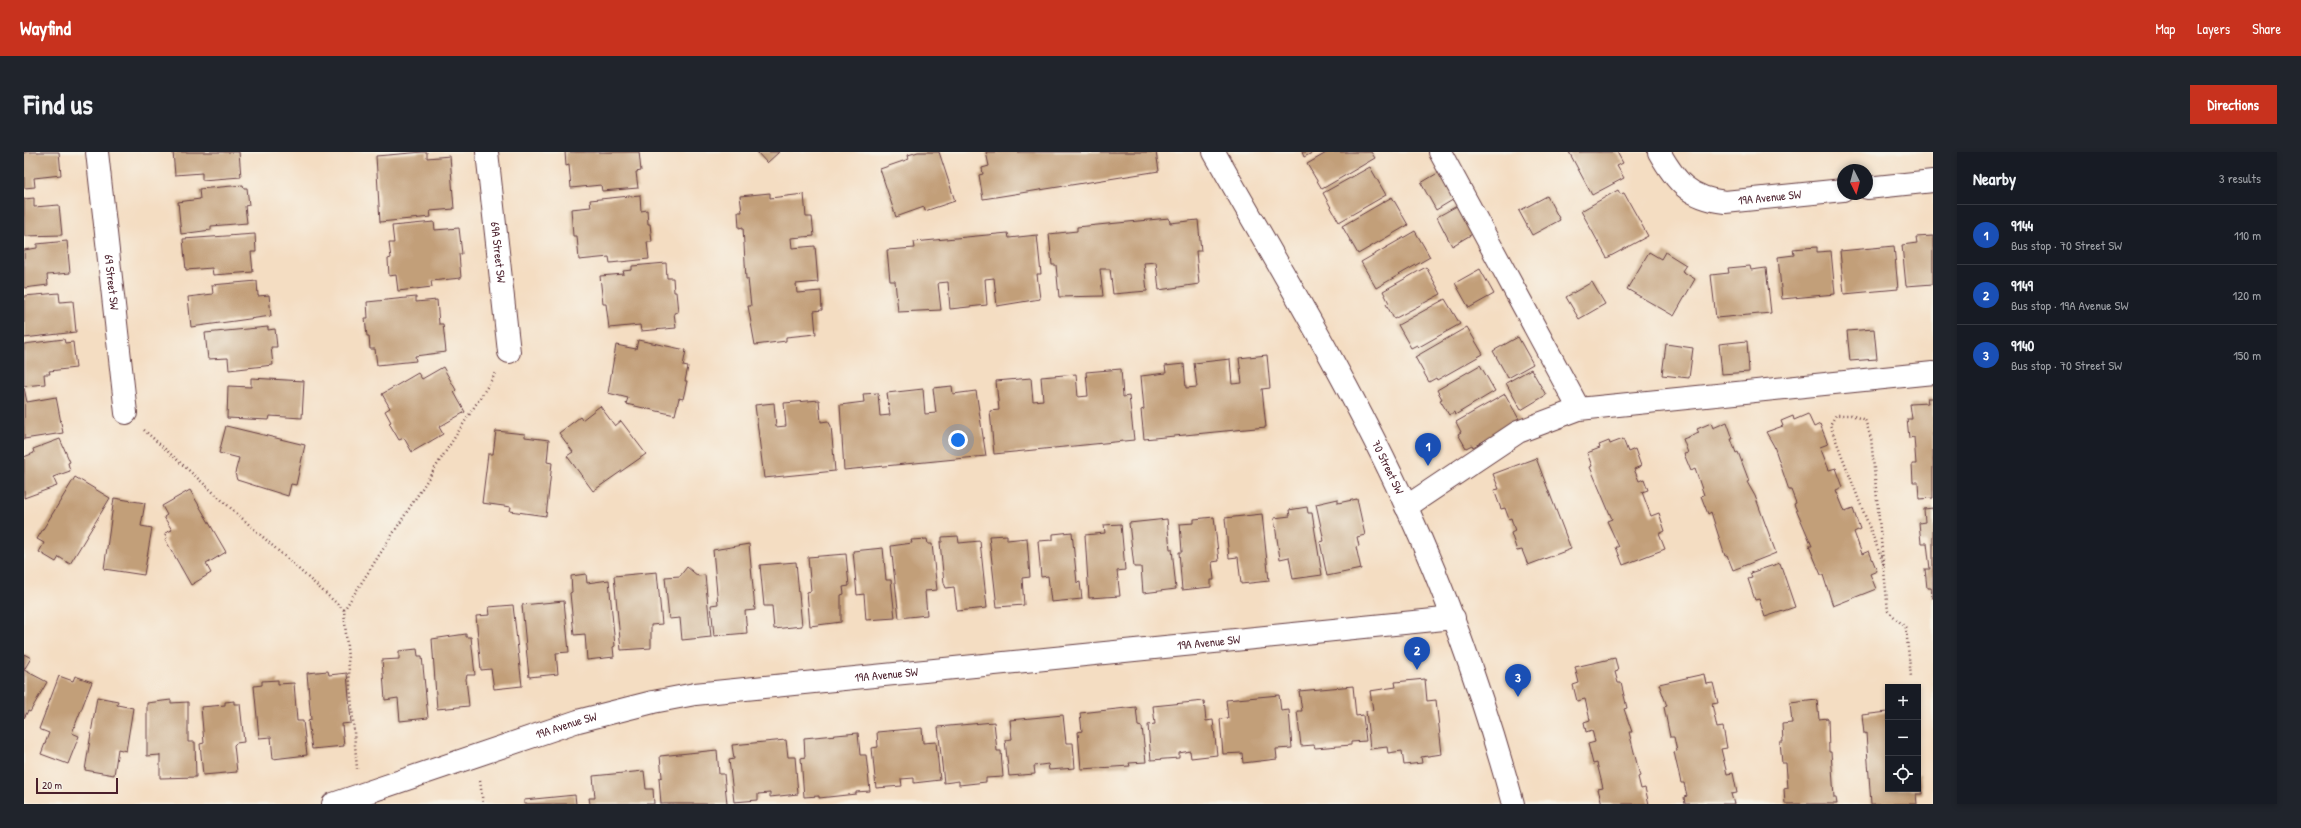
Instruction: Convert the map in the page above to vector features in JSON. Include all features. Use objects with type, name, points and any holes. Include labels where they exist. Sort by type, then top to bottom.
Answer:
[{"type":"street","name":"69 Street SW","points":[[97,152],[126,413]]},
{"type":"street","name":"69A Street SW","points":[[487,152],[509,352]]},
{"type":"street","name":"70 Street SW","points":[[1214,152],[1350,395],[1406,507],[1454,618],[1481,694],[1513,804]]},
{"type":"street","points":[[1440,152],[1579,409]]},
{"type":"street","name":"19A Avenue SW","points":[[1659,152],[1677,180],[1697,196],[1708,200],[1725,202],[1837,191]]},
{"type":"street","points":[[1873,187],[1933,181]]},
{"type":"street","points":[[1406,507],[1518,432],[1579,409],[1933,373]]},
{"type":"street","name":"19A Avenue SW","points":[[333,804],[578,721],[646,704],[695,694],[1454,618]]},
{"type":"path","points":[[358,774],[344,610],[509,352]]},
{"type":"path","points":[[126,413],[344,610]]},
{"type":"path","points":[[1884,565],[1830,425],[1836,415],[1851,415],[1866,420],[1871,438],[1884,565],[1888,611],[1906,628],[1912,677]]},
{"type":"path","points":[[480,779],[483,804]]},
{"type":"building","points":[[24,152],[59,152],[61,175],[34,178],[35,187],[24,188]]},
{"type":"building","points":[[173,152],[239,152],[241,177],[202,180],[202,173],[175,175]]},
{"type":"building","points":[[427,152],[427,158],[450,156],[454,209],[430,211],[431,217],[380,222],[376,156]]},
{"type":"building","points":[[565,152],[639,152],[641,171],[636,172],[638,188],[602,191],[601,185],[571,188],[569,165],[566,166]]},
{"type":"building","points":[[757,152],[779,152],[767,163]]},
{"type":"building","points":[[918,152],[939,152],[955,201],[925,211],[924,207],[896,217],[880,169],[909,159],[908,155]]},
{"type":"building","points":[[986,152],[1156,152],[1159,171],[983,199],[979,175],[983,174],[982,168],[989,166]]},
{"type":"building","points":[[1302,152],[1314,152],[1304,157]]},
{"type":"building","points":[[1328,152],[1371,152],[1375,158],[1322,189],[1307,164]]},
{"type":"building","points":[[1569,152],[1617,152],[1623,163],[1617,166],[1624,178],[1592,195]]},
{"type":"building","points":[[1370,167],[1386,195],[1339,222],[1323,193]]},
{"type":"building","points":[[1446,168],[1461,195],[1436,210],[1421,183]]},
{"type":"building","points":[[243,185],[244,188],[247,188],[249,205],[245,206],[247,223],[211,226],[211,230],[181,234],[178,202],[200,199],[199,189]]},
{"type":"building","points":[[1618,190],[1620,194],[1624,193],[1648,236],[1607,258],[1581,211]]},
{"type":"building","points":[[770,193],[770,198],[804,194],[806,217],[812,217],[814,236],[791,238],[792,248],[815,246],[818,282],[796,284],[797,293],[821,291],[822,310],[814,311],[816,334],[786,337],[786,341],[755,345],[748,306],[751,306],[748,279],[746,279],[743,227],[739,228],[738,212],[742,212],[740,196]]},
{"type":"building","points":[[640,195],[641,211],[647,210],[648,224],[650,224],[652,242],[647,242],[649,259],[610,263],[609,257],[579,260],[577,236],[573,236],[571,209],[591,207],[590,200]]},
{"type":"building","points":[[1547,196],[1560,220],[1532,235],[1519,211]]},
{"type":"building","points":[[1392,197],[1408,225],[1358,254],[1342,226]]},
{"type":"building","points":[[34,198],[34,207],[59,205],[62,235],[24,236],[24,199]]},
{"type":"building","points":[[1464,202],[1479,230],[1452,246],[1437,217]]},
{"type":"building","points":[[1169,218],[1170,223],[1198,220],[1201,251],[1196,251],[1199,284],[1159,290],[1156,262],[1144,263],[1147,291],[1113,294],[1110,269],[1100,269],[1103,296],[1059,297],[1056,265],[1052,265],[1049,234],[1077,231],[1077,227]]},
{"type":"building","points":[[434,222],[435,230],[459,228],[462,254],[459,254],[461,278],[431,281],[432,287],[398,291],[396,275],[389,276],[388,259],[391,258],[389,243],[394,243],[392,226]]},
{"type":"building","points":[[1415,231],[1430,257],[1376,288],[1361,262]]},
{"type":"building","points":[[1008,233],[1009,238],[1037,235],[1041,274],[1037,274],[1040,299],[997,306],[994,278],[985,279],[987,305],[950,309],[948,282],[938,283],[941,310],[898,312],[895,281],[890,281],[887,250],[915,248],[914,242]]},
{"type":"building","points":[[255,234],[256,252],[251,252],[253,272],[213,275],[212,268],[186,270],[183,239]]},
{"type":"building","points":[[1933,236],[1933,284],[1906,286],[1902,245],[1917,243],[1916,237]]},
{"type":"building","points":[[67,241],[70,273],[47,275],[48,285],[24,288],[24,250],[37,248],[37,244]]},
{"type":"building","points":[[1894,246],[1898,289],[1844,294],[1840,251]]},
{"type":"building","points":[[1817,247],[1817,252],[1831,251],[1835,294],[1782,299],[1778,257],[1794,255],[1793,249]]},
{"type":"building","points":[[1649,252],[1661,259],[1665,252],[1686,265],[1682,271],[1695,279],[1674,316],[1627,289]]},
{"type":"building","points":[[666,263],[667,278],[673,278],[674,292],[676,292],[678,312],[674,313],[676,328],[641,331],[640,325],[609,328],[606,304],[603,304],[600,276],[624,274],[623,271],[632,270],[632,266]]},
{"type":"building","points":[[1750,266],[1751,270],[1766,268],[1771,313],[1716,318],[1711,275],[1729,273],[1728,268]]},
{"type":"building","points":[[1426,267],[1441,294],[1394,319],[1386,304],[1389,303],[1383,291]]},
{"type":"building","points":[[1480,269],[1494,294],[1469,308],[1455,283]]},
{"type":"building","points":[[257,281],[258,296],[269,295],[271,316],[191,327],[188,297],[213,294],[212,285]]},
{"type":"building","points":[[1592,282],[1605,304],[1579,319],[1566,297]]},
{"type":"building","points":[[59,293],[60,302],[73,301],[76,332],[24,338],[24,296]]},
{"type":"building","points":[[416,297],[416,302],[437,300],[439,324],[443,324],[446,352],[415,356],[416,361],[377,365],[375,349],[370,349],[369,336],[367,336],[365,318],[368,318],[367,302]]},
{"type":"building","points":[[1445,299],[1460,324],[1419,347],[1417,345],[1411,348],[1398,325]]},
{"type":"building","points":[[268,327],[268,330],[275,329],[277,347],[271,347],[273,365],[229,370],[228,358],[208,359],[205,333]]},
{"type":"building","points":[[1467,327],[1483,354],[1437,380],[1436,378],[1429,382],[1415,357]]},
{"type":"building","points":[[1874,329],[1877,359],[1850,361],[1847,331]]},
{"type":"building","points":[[1518,337],[1533,364],[1508,378],[1493,351]]},
{"type":"building","points":[[64,339],[65,343],[73,342],[76,368],[49,371],[50,374],[44,374],[45,384],[24,386],[24,344]]},
{"type":"building","points":[[638,340],[686,350],[683,366],[688,367],[685,381],[687,381],[683,399],[679,398],[675,415],[626,404],[628,398],[608,393],[616,345],[636,349]]},
{"type":"building","points":[[1747,341],[1749,372],[1722,374],[1719,344]]},
{"type":"building","points":[[1666,344],[1693,348],[1689,378],[1662,375]]},
{"type":"building","points":[[1267,355],[1270,388],[1262,389],[1266,427],[1144,439],[1141,410],[1144,409],[1141,376],[1166,373],[1165,366],[1184,364],[1186,388],[1197,387],[1194,363],[1230,359],[1232,384],[1242,383],[1239,358]]},
{"type":"building","points":[[1480,365],[1495,391],[1455,415],[1454,412],[1449,415],[1440,400],[1442,399],[1437,390]]},
{"type":"building","points":[[443,367],[456,390],[454,392],[465,412],[439,427],[443,434],[412,452],[404,438],[399,440],[389,423],[391,422],[385,411],[390,408],[382,394],[418,373],[422,379]]},
{"type":"building","points":[[1121,369],[1123,397],[1129,396],[1134,440],[994,454],[990,411],[999,410],[996,381],[1031,378],[1033,401],[1043,400],[1041,377],[1076,374],[1078,397],[1088,396],[1086,372]]},
{"type":"building","points":[[1531,369],[1546,395],[1521,410],[1506,383]]},
{"type":"building","points":[[251,378],[304,381],[302,418],[270,416],[269,420],[227,418],[228,386],[251,387]]},
{"type":"building","points":[[952,386],[953,394],[976,391],[986,456],[844,470],[840,405],[864,402],[863,394],[878,393],[880,416],[890,415],[887,393],[923,389],[925,414],[936,413],[933,388]]},
{"type":"building","points":[[24,388],[27,402],[56,397],[63,433],[24,439]]},
{"type":"building","points":[[1505,394],[1520,421],[1473,447],[1472,445],[1466,448],[1458,434],[1461,432],[1456,422]]},
{"type":"building","points":[[1927,398],[1933,398],[1933,498],[1919,499],[1918,482],[1913,482],[1912,464],[1916,464],[1914,437],[1909,438],[1907,419],[1912,419],[1910,404],[1928,403]]},
{"type":"building","points":[[819,400],[821,422],[828,421],[831,426],[835,471],[764,478],[755,405],[774,403],[776,427],[786,426],[784,403]]},
{"type":"building","points":[[600,406],[615,426],[621,421],[646,454],[593,491],[567,456],[573,452],[559,433],[580,417],[582,420]]},
{"type":"building","points":[[1808,414],[1814,427],[1820,424],[1828,444],[1820,447],[1829,470],[1836,468],[1843,487],[1836,490],[1845,512],[1853,509],[1860,529],[1854,532],[1862,554],[1869,551],[1877,571],[1870,574],[1876,589],[1833,606],[1823,575],[1821,575],[1809,546],[1812,546],[1794,504],[1796,503],[1791,490],[1789,490],[1774,446],[1766,432],[1783,426],[1781,421],[1793,416],[1794,420]]},
{"type":"building","points":[[1727,422],[1736,453],[1738,452],[1749,481],[1747,482],[1755,496],[1776,553],[1733,570],[1727,555],[1725,556],[1711,512],[1708,514],[1701,496],[1704,495],[1695,469],[1691,471],[1684,454],[1688,453],[1683,439],[1699,433],[1697,429],[1711,423],[1713,428]]},
{"type":"building","points":[[226,426],[305,445],[296,485],[291,484],[288,496],[237,480],[235,473],[239,458],[219,453]]},
{"type":"building","points":[[496,431],[525,434],[525,437],[549,440],[547,462],[552,463],[546,516],[510,511],[511,507],[482,503],[488,454],[493,454]]},
{"type":"building","points":[[60,439],[70,462],[68,463],[70,471],[53,477],[57,486],[24,498],[24,457],[34,453],[33,449]]},
{"type":"building","points":[[1623,439],[1628,452],[1635,449],[1641,466],[1634,469],[1639,481],[1644,479],[1648,490],[1642,492],[1651,516],[1659,513],[1665,531],[1659,534],[1665,549],[1623,565],[1616,547],[1619,547],[1607,521],[1612,519],[1590,467],[1592,466],[1587,453],[1600,448],[1599,445],[1609,441],[1610,444]]},
{"type":"building","points":[[1536,458],[1571,549],[1528,565],[1522,550],[1517,551],[1511,533],[1515,531],[1511,518],[1509,519],[1505,508],[1501,509],[1494,490],[1499,489],[1493,474]]},
{"type":"building","points":[[75,477],[110,498],[70,564],[59,557],[56,562],[39,552],[44,543],[37,539]]},
{"type":"building","points":[[190,490],[226,552],[206,564],[211,573],[191,585],[165,539],[167,538],[165,533],[172,530],[164,517],[167,515],[162,506]]},
{"type":"building","points":[[114,498],[145,503],[141,526],[152,528],[144,575],[104,569]]},
{"type":"building","points":[[1338,499],[1338,503],[1357,499],[1365,535],[1357,537],[1359,546],[1356,547],[1361,569],[1327,576],[1320,542],[1324,541],[1316,504]]},
{"type":"building","points":[[1307,507],[1308,513],[1312,513],[1322,575],[1293,579],[1289,557],[1280,559],[1274,518],[1290,516],[1289,510]]},
{"type":"building","points":[[1933,508],[1932,598],[1931,588],[1927,588],[1925,569],[1930,569],[1927,543],[1921,543],[1919,523],[1925,522],[1924,509]]},
{"type":"building","points":[[1262,514],[1269,581],[1241,584],[1238,557],[1229,558],[1225,518]]},
{"type":"building","points":[[1214,517],[1219,561],[1212,562],[1214,580],[1211,580],[1211,587],[1182,590],[1179,552],[1182,552],[1180,524],[1194,523],[1194,519]]},
{"type":"building","points":[[1167,519],[1176,589],[1143,593],[1141,567],[1134,567],[1129,523]]},
{"type":"building","points":[[1121,524],[1125,570],[1117,571],[1120,596],[1089,598],[1085,535],[1105,533],[1104,525]]},
{"type":"building","points":[[1072,532],[1077,583],[1080,582],[1082,599],[1051,602],[1048,576],[1041,577],[1038,541],[1053,540],[1053,534]]},
{"type":"building","points":[[1007,535],[1007,540],[1027,538],[1030,577],[1022,578],[1024,605],[997,607],[989,536]]},
{"type":"building","points":[[958,536],[959,543],[980,541],[987,608],[957,611],[954,587],[946,588],[944,583],[940,542],[942,542],[942,537]]},
{"type":"building","points":[[927,539],[928,544],[932,544],[937,590],[925,591],[927,615],[899,618],[891,546],[912,543],[911,540]]},
{"type":"building","points":[[749,544],[755,610],[745,611],[747,633],[714,636],[711,605],[718,604],[713,550]]},
{"type":"building","points":[[883,548],[886,580],[891,580],[895,618],[866,620],[864,594],[857,595],[853,551]]},
{"type":"building","points":[[846,554],[849,586],[843,587],[844,594],[841,595],[841,622],[810,626],[807,592],[811,591],[808,557]]},
{"type":"building","points":[[796,562],[802,626],[774,629],[772,606],[764,606],[760,565]]},
{"type":"building","points":[[1780,563],[1795,607],[1765,617],[1759,599],[1755,600],[1748,579],[1752,578],[1750,573]]},
{"type":"building","points":[[687,567],[698,576],[705,575],[711,637],[682,640],[680,618],[669,619],[665,577],[680,576]]},
{"type":"building","points":[[657,572],[662,624],[651,625],[651,648],[621,650],[614,576]]},
{"type":"building","points":[[586,574],[587,583],[609,580],[615,646],[613,647],[614,657],[587,660],[585,634],[574,635],[570,593],[572,592],[571,576]]},
{"type":"building","points":[[564,601],[569,652],[556,653],[558,674],[529,677],[522,605]]},
{"type":"building","points":[[513,605],[522,686],[494,689],[491,669],[481,670],[476,616],[490,615],[489,607]]},
{"type":"building","points":[[466,634],[466,637],[471,637],[475,675],[467,675],[466,679],[469,706],[437,709],[432,639]]},
{"type":"building","points":[[417,649],[418,656],[422,656],[428,718],[400,721],[398,698],[385,700],[382,660],[399,659],[399,651]]},
{"type":"building","points":[[24,654],[31,658],[24,670]]},
{"type":"building","points":[[1615,658],[1618,671],[1615,672],[1618,683],[1621,683],[1627,708],[1624,709],[1632,732],[1629,732],[1640,776],[1638,777],[1641,789],[1645,788],[1649,804],[1602,804],[1598,789],[1603,788],[1597,763],[1593,764],[1588,744],[1595,742],[1592,730],[1586,732],[1584,722],[1590,720],[1585,699],[1577,701],[1573,685],[1579,683],[1575,667]]},
{"type":"building","points":[[24,670],[47,682],[30,712],[28,711],[24,718]]},
{"type":"building","points":[[328,671],[329,675],[347,673],[351,723],[342,724],[344,746],[312,749],[308,721],[311,720],[307,673]]},
{"type":"building","points":[[1704,674],[1706,684],[1713,683],[1718,703],[1712,704],[1717,728],[1723,727],[1727,748],[1721,749],[1727,774],[1733,773],[1737,793],[1731,794],[1734,804],[1685,804],[1684,797],[1687,796],[1684,783],[1681,783],[1674,752],[1677,751],[1674,737],[1670,737],[1664,707],[1667,706],[1659,684]]},
{"type":"building","points":[[59,676],[73,681],[75,676],[92,682],[72,733],[79,736],[68,764],[41,754],[49,733],[39,729]]},
{"type":"building","points":[[1425,679],[1427,701],[1436,700],[1442,754],[1421,757],[1422,763],[1404,765],[1402,751],[1388,753],[1387,747],[1370,749],[1366,711],[1373,710],[1370,691],[1396,687],[1395,682]]},
{"type":"building","points":[[278,680],[278,684],[294,683],[297,721],[303,721],[307,755],[273,759],[271,737],[259,738],[254,686],[262,685],[262,681]]},
{"type":"building","points":[[1353,686],[1356,716],[1363,715],[1366,741],[1351,742],[1351,745],[1315,748],[1314,745],[1301,746],[1297,711],[1302,711],[1299,691]]},
{"type":"building","points":[[1279,695],[1281,711],[1289,710],[1292,748],[1276,749],[1277,759],[1243,763],[1242,753],[1223,754],[1220,719],[1228,718],[1226,700]]},
{"type":"building","points":[[97,697],[118,701],[117,705],[133,708],[126,751],[118,749],[114,775],[85,770]]},
{"type":"building","points":[[171,700],[171,703],[188,702],[188,742],[195,742],[196,777],[160,778],[160,755],[147,756],[147,703]]},
{"type":"building","points":[[1817,700],[1819,719],[1828,718],[1829,752],[1831,752],[1834,798],[1836,798],[1837,804],[1785,804],[1784,789],[1788,788],[1786,763],[1782,763],[1780,742],[1783,742],[1782,724],[1792,723],[1790,703]]},
{"type":"building","points":[[234,701],[234,704],[240,704],[244,742],[236,743],[234,745],[237,772],[203,775],[200,744],[204,743],[201,707],[225,705],[225,702]]},
{"type":"building","points":[[1204,701],[1206,721],[1213,720],[1217,755],[1191,758],[1190,751],[1179,753],[1179,758],[1151,760],[1148,725],[1155,724],[1153,706]]},
{"type":"building","points":[[1136,707],[1138,726],[1142,727],[1146,762],[1129,763],[1130,766],[1081,769],[1078,732],[1082,731],[1080,713]]},
{"type":"building","points":[[1885,712],[1885,792],[1921,792],[1921,784],[1922,794],[1916,794],[1917,804],[1871,804],[1866,733],[1864,734],[1862,715]]},
{"type":"building","points":[[1063,715],[1066,743],[1073,743],[1075,768],[1049,770],[1048,764],[1034,766],[1035,774],[1009,776],[1005,740],[1012,739],[1010,720]]},
{"type":"building","points":[[994,722],[997,751],[1001,751],[1003,777],[986,778],[986,782],[959,785],[959,781],[944,783],[938,727]]},
{"type":"building","points":[[922,728],[923,743],[936,742],[940,780],[914,783],[914,778],[901,779],[902,786],[876,788],[872,748],[878,747],[877,732]]},
{"type":"building","points":[[858,733],[860,755],[866,755],[870,791],[819,798],[819,796],[804,797],[801,758],[805,757],[804,738]]},
{"type":"building","points":[[786,740],[788,757],[795,757],[798,794],[770,797],[770,793],[758,794],[758,800],[734,802],[729,760],[734,759],[732,745]]},
{"type":"building","points":[[717,750],[719,774],[724,774],[727,804],[661,804],[659,778],[662,777],[660,756]]},
{"type":"building","points":[[644,771],[646,789],[653,789],[654,804],[590,804],[589,798],[595,798],[593,776]]},
{"type":"building","points":[[575,795],[576,804],[524,804],[524,800]]},
{"type":"place","name":"9144","points":[[1428,466]]},
{"type":"place","name":"9149","points":[[1417,670]]},
{"type":"place","name":"9140","points":[[1518,697]]}]
